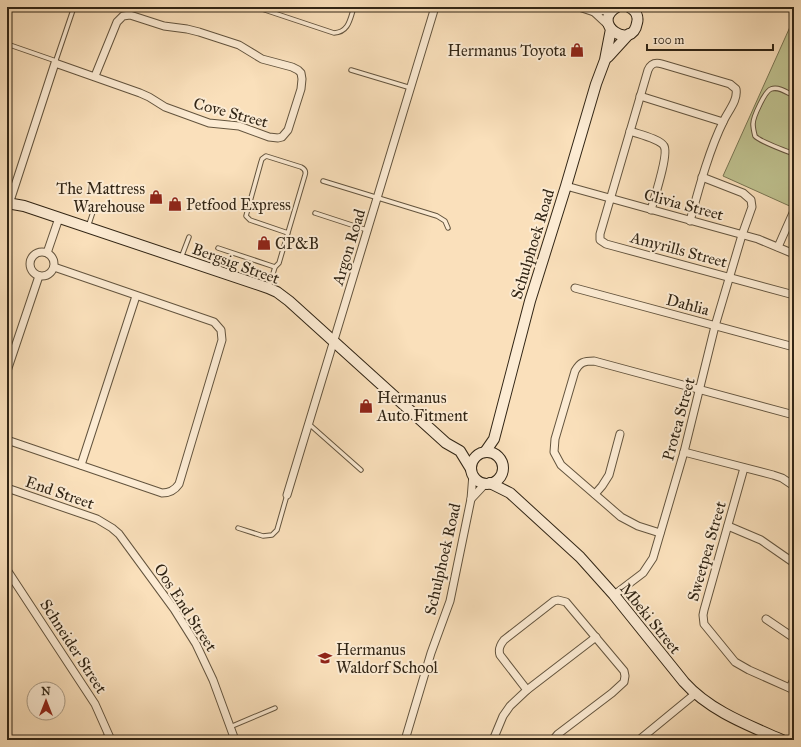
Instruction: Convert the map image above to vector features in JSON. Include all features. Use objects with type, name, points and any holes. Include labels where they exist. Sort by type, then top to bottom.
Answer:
[{"type":"street","name":"Argon Road","points":[[287,495],[435,7]]},
{"type":"street","points":[[579,7],[594,12],[619,35],[629,34],[635,28],[638,20],[633,9]]},
{"type":"street","points":[[594,12],[616,8]]},
{"type":"street","name":"Schulphoek Road","points":[[482,453],[494,439],[530,301],[596,84],[605,60],[610,28],[608,17],[616,8]]},
{"type":"street","name":"Cove Street","points":[[56,62],[149,97],[165,107],[209,123],[239,126],[269,137],[278,138],[282,137],[288,130],[301,89],[302,79],[300,73],[292,67],[262,59],[239,45],[199,32],[164,26],[139,17],[127,15],[120,18],[117,22],[95,76]]},
{"type":"street","name":"Schulphoek Road","points":[[605,60],[615,47],[629,34]]},
{"type":"street","points":[[9,201],[56,62]]},
{"type":"street","points":[[610,198],[648,70],[652,64],[662,64],[730,84],[736,89],[737,95],[723,122],[702,177],[690,221]]},
{"type":"street","points":[[640,96],[723,122]]},
{"type":"street","points":[[630,131],[657,141],[665,147],[666,157],[651,210]]},
{"type":"street","name":"Protea Street","points":[[614,595],[643,573],[653,558],[684,452],[715,326],[742,235],[752,207],[752,200],[743,193],[702,177]]},
{"type":"street","name":"Clivia Street","points":[[566,186],[742,235],[778,246],[794,254]]},
{"type":"street","name":"Amyrills Street","points":[[610,198],[600,234],[600,240],[602,242],[794,295]]},
{"type":"street","name":"Bergsig Street","points":[[9,201],[268,288],[283,296],[446,443],[460,451],[482,453]]},
{"type":"street","points":[[778,246],[793,213]]},
{"type":"street","points":[[47,253],[59,218]]},
{"type":"street","points":[[39,276],[48,274],[54,267],[52,258],[47,253]]},
{"type":"street","points":[[39,276],[32,270],[31,261],[37,254],[47,253]]},
{"type":"street","points":[[7,440],[162,493],[170,492],[179,484],[222,340],[220,327],[214,322],[54,267]]},
{"type":"street","points":[[7,371],[39,276]]},
{"type":"street","name":"Dahlia","points":[[575,288],[794,347]]},
{"type":"street","points":[[82,465],[136,296]]},
{"type":"street","points":[[660,533],[638,526],[620,517],[561,465],[554,452],[555,439],[575,371],[578,366],[584,361],[594,361],[794,415]]},
{"type":"street","points":[[595,494],[609,475],[620,434]]},
{"type":"street","name":"Schulphoek Road","points":[[494,439],[498,456]]},
{"type":"street","name":"Bergsig Street","points":[[460,451],[472,472]]},
{"type":"street","points":[[490,452],[498,456],[502,464],[502,472],[497,480],[488,483],[479,481],[472,472],[473,460],[482,453],[490,452]]},
{"type":"street","points":[[684,452],[782,478],[794,486]]},
{"type":"street","name":"Sweetpea Street","points":[[744,468],[704,610],[704,624],[735,662],[749,670],[792,689]]},
{"type":"street","name":"Schulphoek Road","points":[[405,740],[450,601],[471,499],[472,472]]},
{"type":"street","name":"Mbeki Street","points":[[502,472],[510,493]]},
{"type":"street","name":"Schulphoek Road","points":[[471,499],[488,483]]},
{"type":"street","name":"Mbeki Street","points":[[488,483],[510,493],[580,557],[614,595],[695,694],[708,704],[726,714],[782,740]]},
{"type":"street","name":"End Street","points":[[7,488],[97,519],[104,523]]},
{"type":"street","name":"Oos End Street","points":[[104,523],[112,528],[124,541],[185,626],[205,662],[235,740]]},
{"type":"street","points":[[728,526],[761,540],[794,563]]},
{"type":"street","name":"Schneider Street","points":[[7,570],[95,704],[110,738]]},
{"type":"street","points":[[527,690],[500,655],[499,649],[504,640],[554,601],[558,600],[566,602],[624,671],[625,680],[612,693],[558,734],[553,740]]},
{"type":"street","points":[[766,619],[794,638]]},
{"type":"street","points":[[493,740],[503,716],[510,706],[527,690],[596,637]]},
{"type":"street","points":[[792,689],[794,679]]},
{"type":"street","points":[[639,740],[695,694]]},
{"type":"lane","points":[[7,44],[56,62],[74,7]]},
{"type":"lane","points":[[256,7],[334,33],[347,28],[354,7]]},
{"type":"lane","points":[[351,70],[411,88]]},
{"type":"lane","points":[[794,96],[780,89],[770,89],[766,94],[753,123],[754,131],[758,138],[794,154]]},
{"type":"lane","points":[[268,288],[275,267],[279,263],[288,233],[305,176],[306,171],[301,167],[266,156],[261,162],[246,216],[250,220],[288,233]]},
{"type":"lane","points":[[323,181],[437,216],[445,221],[448,228]]},
{"type":"lane","points":[[88,228],[95,206]]},
{"type":"lane","points":[[315,213],[367,230]]},
{"type":"lane","points":[[181,259],[188,237]]},
{"type":"lane","points":[[218,248],[275,267]]},
{"type":"lane","points":[[309,424],[361,470]]},
{"type":"lane","points":[[238,528],[266,536],[272,535],[277,530],[287,495]]},
{"type":"lane","points":[[230,727],[274,708]]},
{"type":"lane","points":[[98,740],[110,738]]},
{"type":"green space","points":[[794,18],[794,208],[723,176]]},
{"type":"place","name":"Hermanus Toyota","points":[[577,50]]},
{"type":"place","name":"The Mattress Warehouse","points":[[156,197]]},
{"type":"place","name":"Petfood Express","points":[[175,204]]},
{"type":"place","name":"CP&B","points":[[264,243]]},
{"type":"place","name":"Hermanus Auto Fitment","points":[[366,406]]},
{"type":"place","name":"Hermanus Waldorf School","points":[[325,658]]}]
